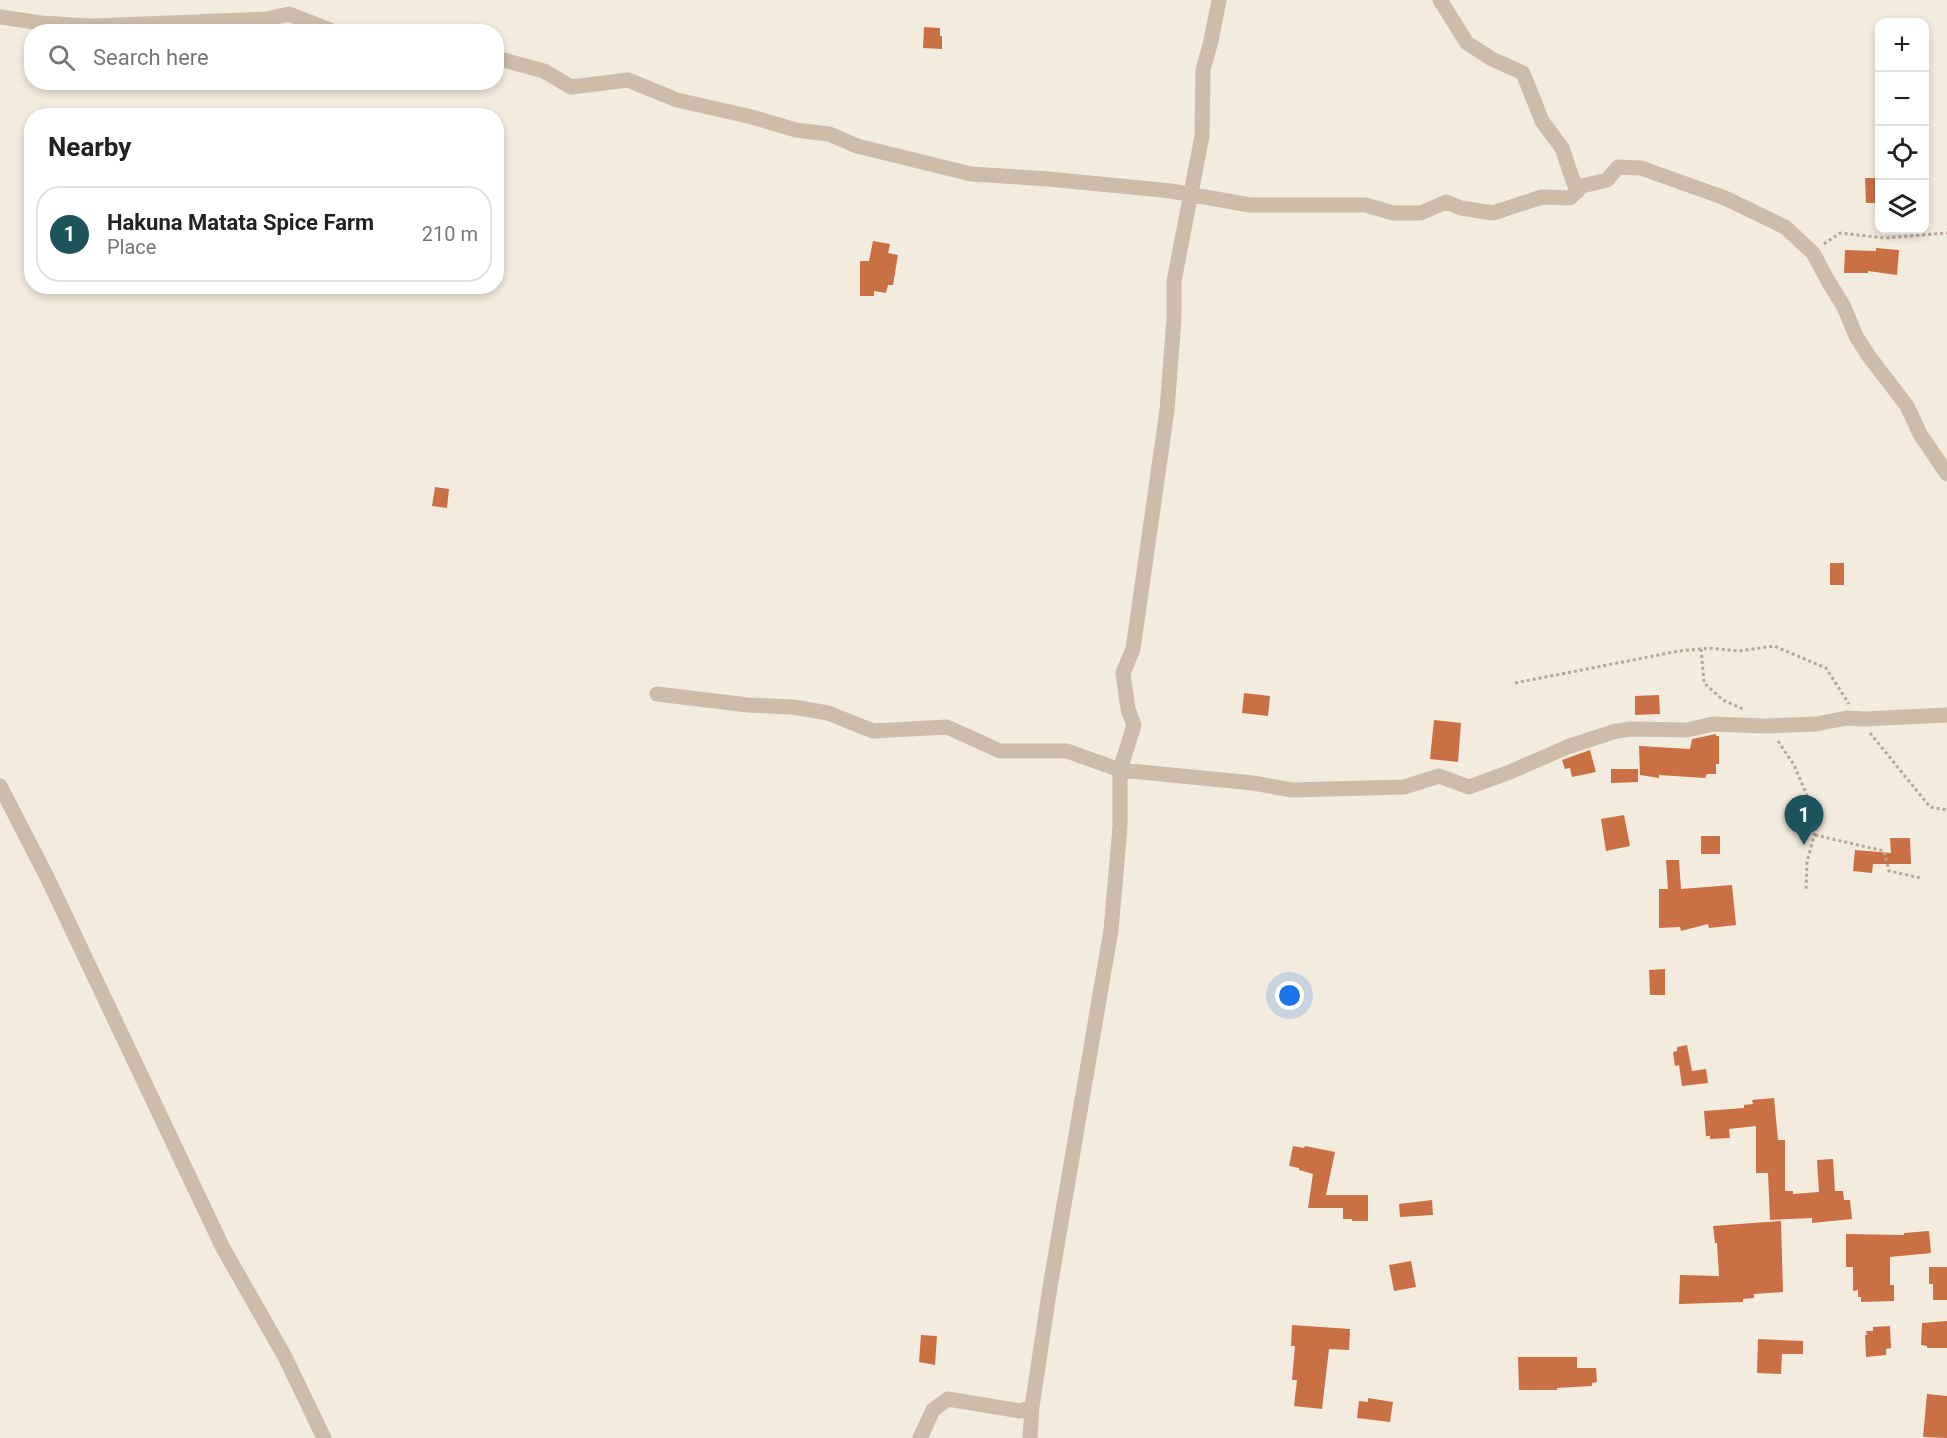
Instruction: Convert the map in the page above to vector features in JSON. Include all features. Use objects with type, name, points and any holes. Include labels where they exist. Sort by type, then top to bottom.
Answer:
[{"type":"street","points":[[1030,1438],[1032,1407],[1050,1287],[1111,930],[1119,827],[1120,770],[1134,725],[1128,709],[1123,674],[1133,649],[1167,410],[1174,319],[1174,281],[1202,136],[1203,70],[1219,0]]},
{"type":"street","points":[[1440,0],[1467,43],[1492,59],[1523,73],[1542,121],[1562,148],[1577,192]]},
{"type":"street","points":[[142,24],[266,19],[287,7],[320,24]]},
{"type":"street","points":[[0,17],[58,24]]},
{"type":"street","points":[[504,60],[544,71],[571,87],[627,80],[677,100],[752,117],[796,130],[829,134],[857,146],[971,174],[1049,179],[1192,194],[1250,205],[1366,205],[1393,213],[1421,213],[1446,202],[1461,208],[1493,213],[1542,197],[1570,198],[1582,186],[1607,180],[1618,167],[1641,168],[1676,179],[1760,214],[1785,227],[1813,253],[1844,307],[1856,336],[1868,356],[1907,406],[1920,434],[1947,474]]},
{"type":"street","points":[[657,694],[748,705],[794,707],[828,713],[873,731],[947,727],[1000,751],[1067,751],[1120,770],[1253,783],[1292,790],[1404,787],[1439,776],[1469,787],[1567,747],[1616,731],[1632,729],[1687,730],[1713,724],[1816,724],[1847,718],[1947,715]]},
{"type":"street","points":[[0,786],[47,877],[223,1248],[285,1357],[324,1438]]},
{"type":"street","points":[[920,1438],[933,1410],[948,1400],[1020,1411],[1032,1407]]},
{"type":"path","points":[[1813,253],[1840,233],[1885,238],[1947,233]]},
{"type":"path","points":[[1515,683],[1679,651],[1701,649],[1739,651],[1774,646],[1826,668],[1858,719],[1930,807],[1947,810]]},
{"type":"path","points":[[1701,649],[1704,683],[1723,700],[1749,711]]},
{"type":"path","points":[[1777,740],[1794,765],[1818,821],[1807,862],[1806,891]]},
{"type":"path","points":[[1815,835],[1884,851],[1889,871],[1922,878]]},
{"type":"building","points":[[924,27],[940,28],[942,49],[923,48]]},
{"type":"building","points":[[1865,178],[1875,178],[1875,203],[1866,203]]},
{"type":"building","points":[[873,241],[890,244],[888,253],[898,255],[893,285],[888,285],[886,293],[874,291],[874,296],[860,296],[860,261],[869,261]]},
{"type":"building","points":[[1876,248],[1899,250],[1897,275],[1868,271],[1868,273],[1844,273],[1845,250],[1876,251]]},
{"type":"building","points":[[435,487],[449,489],[447,508],[432,506]]},
{"type":"building","points":[[1830,563],[1844,563],[1844,585],[1830,585]]},
{"type":"building","points":[[1244,693],[1270,696],[1268,716],[1242,713]]},
{"type":"building","points":[[1659,695],[1660,714],[1635,715],[1635,696]]},
{"type":"building","points":[[1434,720],[1461,723],[1458,762],[1430,759]]},
{"type":"building","points":[[1716,734],[1719,736],[1719,764],[1716,764],[1716,774],[1707,774],[1705,778],[1659,775],[1659,778],[1640,775],[1639,746],[1690,749],[1692,739]]},
{"type":"building","points":[[1590,750],[1596,772],[1572,777],[1570,768],[1565,769],[1562,760]]},
{"type":"building","points":[[1611,769],[1638,769],[1638,782],[1611,783]]},
{"type":"building","points":[[1624,815],[1630,846],[1606,851],[1601,819]]},
{"type":"building","points":[[1701,836],[1720,836],[1720,854],[1701,854]]},
{"type":"building","points":[[1890,838],[1910,838],[1911,864],[1873,864],[1872,873],[1853,871],[1855,850],[1891,853]]},
{"type":"building","points":[[1666,860],[1679,860],[1681,889],[1732,885],[1736,925],[1709,928],[1708,924],[1681,931],[1680,927],[1659,928],[1659,889],[1668,889]]},
{"type":"building","points":[[1665,969],[1665,995],[1650,995],[1649,970]]},
{"type":"building","points":[[1687,1045],[1692,1071],[1706,1069],[1708,1083],[1682,1086],[1679,1065],[1675,1066],[1673,1052],[1677,1051],[1677,1047]]},
{"type":"building","points":[[1774,1098],[1778,1140],[1785,1140],[1785,1191],[1793,1191],[1793,1194],[1819,1192],[1817,1160],[1833,1159],[1835,1191],[1843,1191],[1844,1200],[1850,1200],[1852,1219],[1812,1223],[1812,1218],[1770,1220],[1768,1173],[1756,1173],[1756,1126],[1729,1129],[1730,1138],[1710,1139],[1710,1136],[1706,1136],[1704,1111],[1744,1108],[1744,1105],[1753,1104],[1752,1100]]},
{"type":"building","points":[[1293,1146],[1335,1152],[1326,1195],[1368,1195],[1368,1221],[1343,1219],[1343,1208],[1308,1208],[1313,1174],[1289,1166]]},
{"type":"building","points":[[1432,1200],[1433,1215],[1400,1217],[1399,1204]]},
{"type":"building","points":[[1781,1221],[1783,1292],[1754,1294],[1754,1298],[1743,1299],[1743,1302],[1679,1304],[1680,1275],[1719,1276],[1717,1243],[1715,1243],[1713,1226]]},
{"type":"building","points":[[1929,1231],[1931,1253],[1890,1257],[1890,1285],[1894,1285],[1894,1301],[1861,1302],[1858,1290],[1853,1291],[1853,1267],[1846,1267],[1846,1234],[1904,1235],[1904,1233]]},
{"type":"building","points":[[1411,1261],[1416,1287],[1394,1291],[1389,1265]]},
{"type":"building","points":[[1929,1267],[1947,1267],[1947,1300],[1933,1300],[1933,1284],[1929,1284]]},
{"type":"building","points":[[1947,1321],[1947,1348],[1927,1348],[1921,1345],[1922,1323]]},
{"type":"building","points":[[1292,1325],[1350,1329],[1349,1350],[1329,1349],[1322,1409],[1294,1406],[1297,1380],[1292,1380],[1295,1346],[1291,1346]]},
{"type":"building","points":[[1890,1326],[1891,1348],[1886,1349],[1886,1355],[1866,1357],[1866,1331],[1873,1331],[1873,1327]]},
{"type":"building","points":[[921,1335],[937,1336],[935,1365],[919,1362]]},
{"type":"building","points":[[1758,1339],[1803,1341],[1803,1354],[1782,1354],[1781,1374],[1757,1373]]},
{"type":"building","points":[[1518,1357],[1577,1357],[1577,1368],[1596,1368],[1597,1382],[1592,1383],[1592,1386],[1557,1388],[1557,1390],[1519,1390]]},
{"type":"building","points":[[1927,1394],[1947,1396],[1947,1438],[1923,1437]]},
{"type":"building","points":[[1368,1398],[1393,1402],[1390,1422],[1357,1418],[1359,1401],[1368,1402]]},
{"type":"place","name":"Hakuna Matata Spice Farm","points":[[1804,845]]}]
